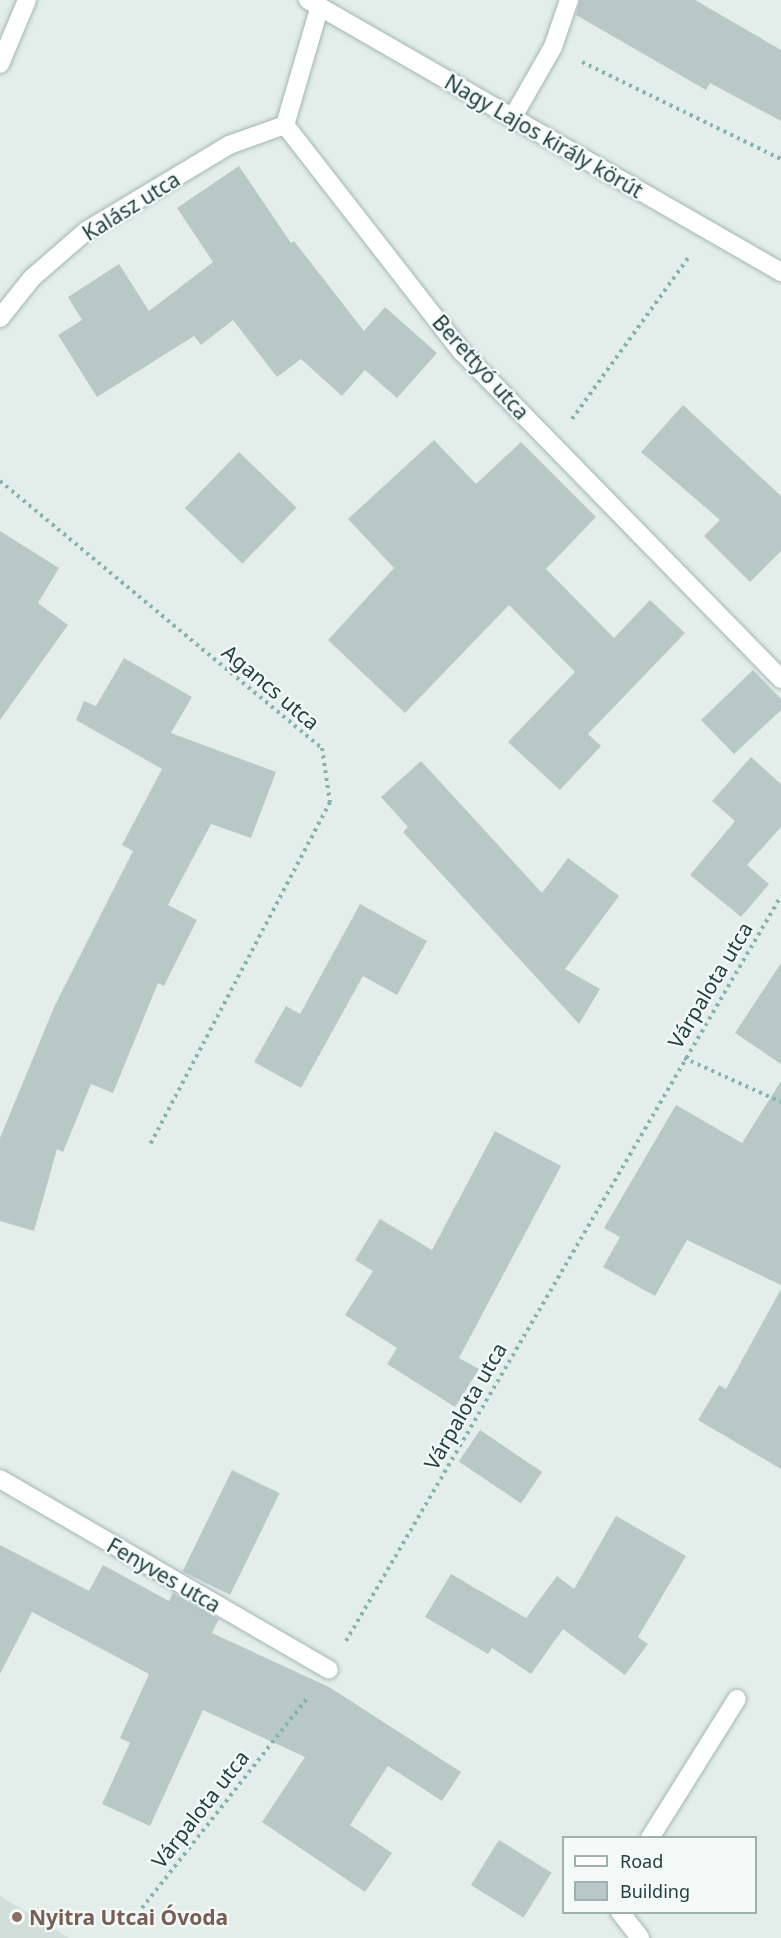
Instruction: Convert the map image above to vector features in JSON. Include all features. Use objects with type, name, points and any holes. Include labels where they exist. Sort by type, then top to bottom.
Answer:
[{"type":"street","points":[[0,64],[27,0]]},
{"type":"street","points":[[514,115],[554,47],[569,0]]},
{"type":"street","points":[[285,125],[313,4]]},
{"type":"street","name":"Nagy Lajos király körút","points":[[313,4],[514,115],[707,232],[781,272]]},
{"type":"street","name":"Kalász utca","points":[[0,318],[32,278],[86,231],[229,145],[285,125]]},
{"type":"street","name":"Berettyó utca","points":[[285,125],[462,352],[781,679]]},
{"type":"street","name":"Fenyves utca","points":[[0,1479],[329,1670]]},
{"type":"street","points":[[651,1836],[737,1699]]},
{"type":"street","points":[[622,1914],[640,1938]]},
{"type":"path","points":[[554,47],[781,159]]},
{"type":"path","points":[[554,444],[707,232]]},
{"type":"path","name":"Agancs utca","points":[[0,481],[322,748],[330,802],[150,1145]]},
{"type":"path","name":"Várpalota utca","points":[[142,1908],[329,1670],[684,1058],[781,896]]},
{"type":"path","points":[[684,1058],[781,1102]]},
{"type":"shaded area","name":"Nyitra Utcai Óvoda","points":[[0,1896],[69,1938],[0,1938]]},
{"type":"building","points":[[580,0],[695,0],[781,50],[781,121],[710,83],[706,90],[576,15]]},
{"type":"building","points":[[239,166],[291,243],[294,241],[364,331],[385,307],[437,353],[397,398],[365,370],[342,396],[301,359],[277,377],[233,320],[201,345],[194,336],[97,397],[58,335],[82,320],[68,297],[119,264],[149,311],[213,262],[177,208]]},
{"type":"building","points":[[683,405],[781,496],[781,551],[750,582],[704,536],[720,520],[641,452]]},
{"type":"building","points":[[434,440],[476,484],[521,442],[596,517],[546,569],[614,638],[650,600],[685,633],[588,734],[601,746],[560,790],[508,742],[575,672],[509,605],[405,713],[328,640],[394,568],[348,519]]},
{"type":"building","points":[[239,452],[297,508],[242,564],[185,508]]},
{"type":"building","points":[[0,531],[59,568],[38,603],[68,625],[0,720]]},
{"type":"building","points":[[124,658],[192,697],[171,733],[276,772],[251,838],[211,824],[168,905],[197,920],[164,986],[158,983],[113,1093],[91,1084],[63,1152],[57,1149],[34,1231],[0,1221],[0,1138],[55,1005],[133,851],[122,845],[162,769],[76,720],[84,701],[96,706]]},
{"type":"building","points":[[753,670],[781,699],[781,710],[734,754],[701,720]]},
{"type":"building","points":[[751,757],[781,784],[781,827],[747,865],[769,884],[741,917],[690,875],[735,821],[712,801]]},
{"type":"building","points":[[421,761],[542,893],[568,858],[619,896],[565,969],[600,989],[579,1024],[403,832],[408,827],[381,797]]},
{"type":"building","points":[[360,904],[427,941],[397,995],[363,976],[301,1088],[254,1062],[286,1006],[300,1014]]},
{"type":"building","points":[[781,963],[781,1064],[735,1033]]},
{"type":"building","points":[[781,1081],[781,1285],[687,1240],[655,1296],[603,1267],[620,1237],[604,1228],[676,1105],[742,1143]]},
{"type":"building","points":[[495,1131],[561,1166],[459,1358],[479,1369],[455,1407],[387,1364],[397,1348],[345,1315],[373,1271],[355,1260],[380,1219],[432,1250]]},
{"type":"building","points":[[781,1289],[781,1469],[698,1420],[719,1385],[726,1389]]},
{"type":"building","points":[[480,1430],[542,1472],[521,1503],[459,1462]]},
{"type":"building","points":[[232,1470],[280,1493],[230,1595],[182,1572]]},
{"type":"building","points":[[616,1516],[686,1556],[638,1637],[648,1644],[625,1675],[563,1629],[531,1674],[492,1648],[488,1654],[425,1617],[451,1574],[526,1618],[557,1576],[574,1589]]},
{"type":"building","points":[[0,1545],[89,1591],[103,1565],[169,1601],[173,1593],[219,1619],[212,1633],[329,1687],[461,1772],[442,1801],[388,1766],[350,1825],[392,1853],[365,1892],[262,1822],[305,1757],[203,1710],[150,1826],[102,1804],[130,1743],[120,1738],[149,1674],[32,1612],[0,1674]]},
{"type":"building","points":[[499,1840],[552,1873],[523,1918],[471,1885]]},
{"type":"place","name":"Nyitra Utcai Óvoda","points":[[17,1917]]}]
